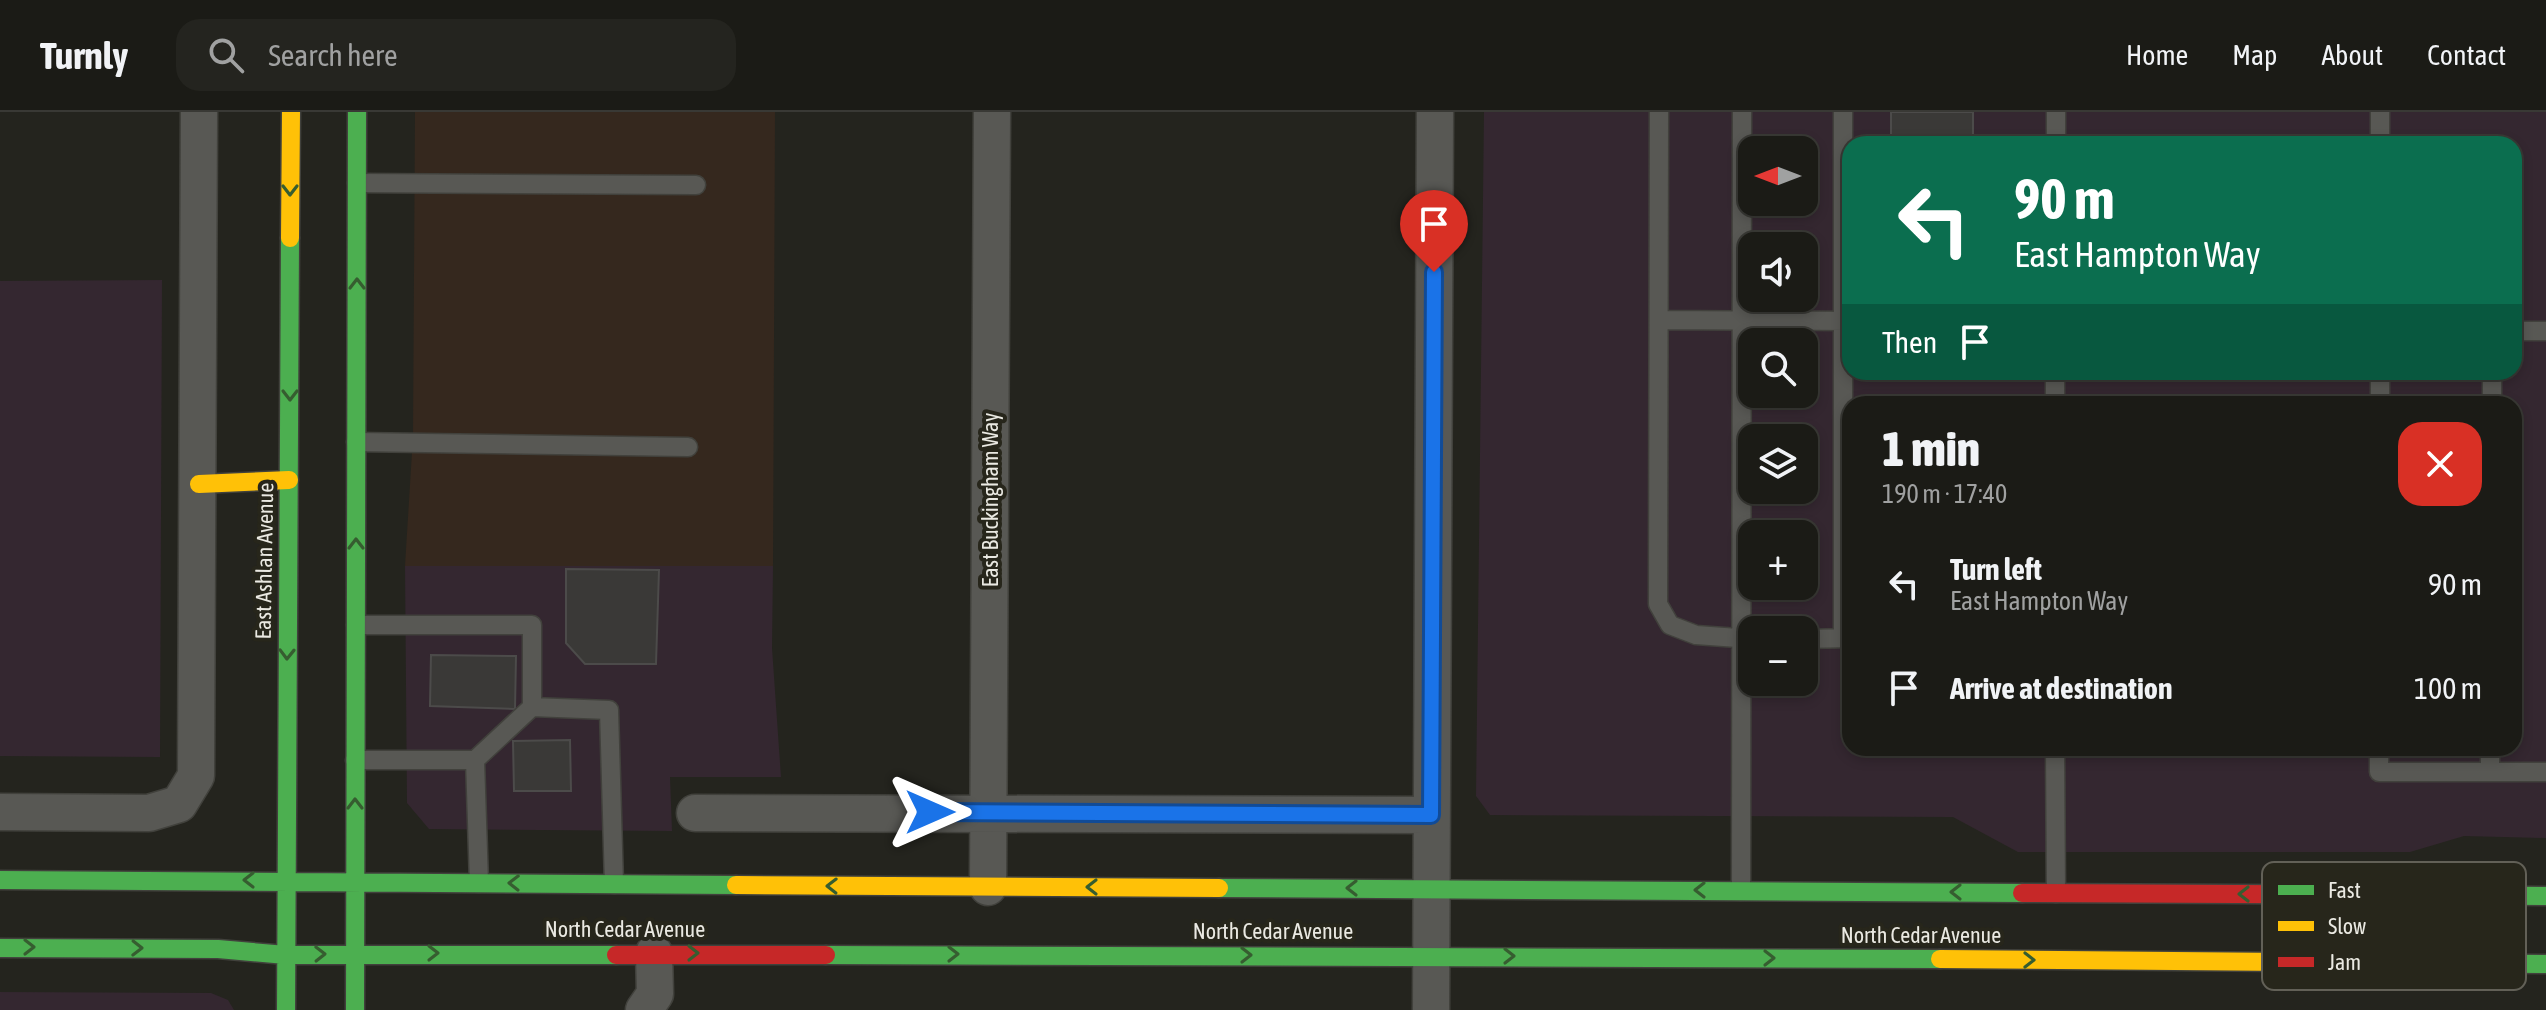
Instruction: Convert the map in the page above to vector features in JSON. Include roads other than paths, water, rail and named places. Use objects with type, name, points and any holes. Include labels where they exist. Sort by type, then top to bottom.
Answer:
[{"type":"main road","name":"East Ashlan Avenue","points":[[286,1010],[291,112]]},
{"type":"main road","points":[[355,1010],[357,112]]},
{"type":"main road","points":[[199,484],[289,480]]},
{"type":"main road","name":"North Cedar Avenue","points":[[0,880],[2262,894]]},
{"type":"main road","name":"North Cedar Avenue","points":[[2526,896],[2546,896]]},
{"type":"main road","name":"North Cedar Avenue","points":[[0,948],[218,949],[286,955],[1431,955],[2262,962]]},
{"type":"main road","name":"North Cedar Avenue","points":[[2526,964],[2546,964]]},
{"type":"street","points":[[0,812],[149,813],[179,804],[196,776],[199,112]]},
{"type":"street","name":"East Buckingham Way","points":[[988,887],[992,112]]},
{"type":"street","points":[[1431,1010],[1435,112]]},
{"type":"street","points":[[695,813],[1431,815]]},
{"type":"street","points":[[644,1010],[655,994],[654,953]]},
{"type":"lane","points":[[1659,112],[1658,604],[1670,625],[1696,635],[1738,638]]},
{"type":"lane","points":[[1742,112],[1747,616]]},
{"type":"lane","points":[[1843,112],[1843,136]]},
{"type":"lane","points":[[2056,112],[2056,136]]},
{"type":"lane","points":[[2380,112],[2380,136]]},
{"type":"lane","points":[[357,183],[696,185]]},
{"type":"lane","points":[[1659,320],[1842,321]]},
{"type":"lane","points":[[2522,331],[2546,331]]},
{"type":"lane","points":[[356,442],[688,447]]},
{"type":"lane","points":[[356,625],[532,625],[532,707]]},
{"type":"lane","points":[[1818,639],[1842,638]]},
{"type":"lane","points":[[1741,891],[1746,696]]},
{"type":"lane","points":[[355,760],[475,760],[532,707],[609,710],[614,884]]},
{"type":"lane","points":[[2055,756],[2056,893]]},
{"type":"lane","points":[[2379,756],[2379,772],[2546,772]]},
{"type":"lane","points":[[2490,756],[2490,772]]},
{"type":"lane","points":[[475,760],[479,883]]}]
